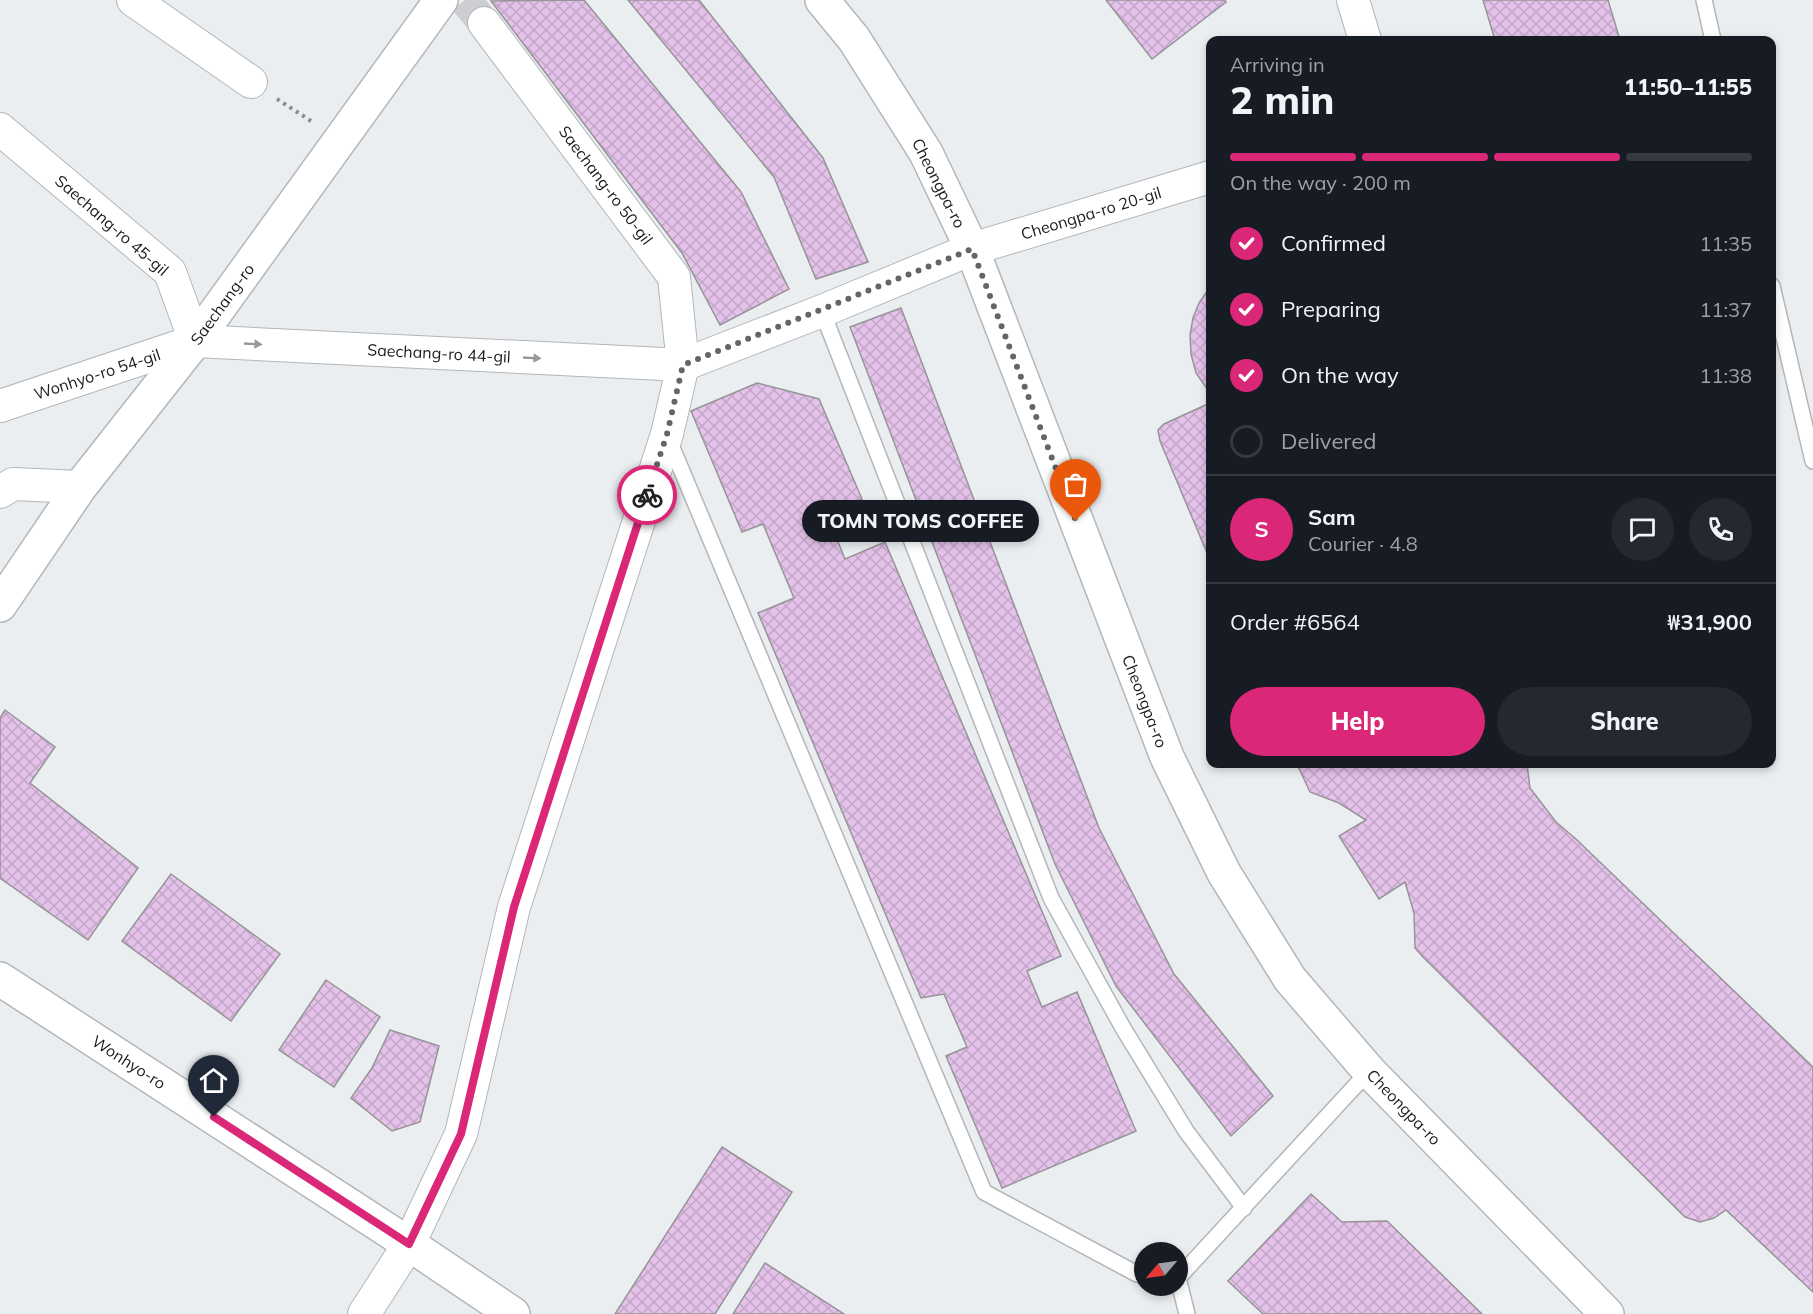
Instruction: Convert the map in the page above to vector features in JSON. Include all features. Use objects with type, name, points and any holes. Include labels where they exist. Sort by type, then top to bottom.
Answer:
[{"type":"main road","name":"Saechang-ro","points":[[0,605],[80,487],[195,341],[441,0]]},
{"type":"main road","name":"Cheongpa-ro","points":[[822,0],[854,39],[926,153],[972,249],[1167,757],[1224,873],[1290,979],[1369,1071],[1607,1314]]},
{"type":"main road","name":"Wonhyo-ro","points":[[0,979],[513,1314]]},
{"type":"street","points":[[133,0],[251,82]]},
{"type":"street","points":[[1353,0],[1364,36]]},
{"type":"street","name":"Saechang-ro 50-gil","points":[[409,1244],[461,1134],[514,907],[667,434],[683,365],[674,277],[484,23]]},
{"type":"street","name":"Saechang-ro 45-gil","points":[[0,129],[170,272],[195,341]]},
{"type":"street","name":"Cheongpa-ro 20-gil","points":[[683,365],[972,249],[1206,178]]},
{"type":"street","name":"Saechang-ro 44-gil","points":[[195,341],[683,365]]},
{"type":"street","name":"Wonhyo-ro 54-gil","points":[[0,406],[195,341]]},
{"type":"street","points":[[0,492],[13,484],[80,487]]},
{"type":"street","points":[[364,1314],[409,1244]]},
{"type":"lane","points":[[1704,0],[1712,36]]},
{"type":"lane","points":[[1776,303],[1813,461]]},
{"type":"lane","points":[[822,311],[1051,898],[1123,1028],[1185,1131],[1244,1208]]},
{"type":"lane","points":[[667,434],[984,1192],[1134,1272]]},
{"type":"lane","points":[[1188,1267],[1369,1071]]},
{"type":"lane","points":[[1182,1296],[1187,1314]]},
{"type":"path","points":[[251,82],[340,140]]},
{"type":"building","points":[[584,0],[741,192],[789,289],[720,325],[682,253],[491,1]]},
{"type":"building","points":[[628,0],[699,0],[823,158],[868,262],[816,279],[774,177]]},
{"type":"building","points":[[1106,0],[1225,0],[1226,2],[1152,59]]},
{"type":"building","points":[[1483,0],[1608,0],[1619,36],[1494,36]]},
{"type":"building","points":[[1206,293],[1206,387],[1196,373],[1191,354],[1190,335],[1199,303]]},
{"type":"building","points":[[901,308],[1099,828],[1174,974],[1273,1096],[1231,1136],[1116,986],[1055,864],[850,327]]},
{"type":"building","points":[[757,383],[819,399],[862,499],[827,515],[845,559],[885,542],[1061,956],[1027,971],[1042,1007],[1077,992],[1136,1131],[1002,1188],[946,1056],[967,1047],[944,994],[921,998],[758,613],[794,598],[763,524],[742,532],[691,411]]},
{"type":"building","points":[[1206,405],[1206,550],[1160,441],[1158,430],[1164,424]]},
{"type":"building","points":[[5,710],[55,747],[30,783],[138,868],[88,940],[0,878],[0,718]]},
{"type":"building","points":[[1299,768],[1528,768],[1530,788],[1556,822],[1813,1067],[1813,1292],[1726,1210],[1714,1218],[1700,1222],[1685,1217],[1423,957],[1415,948],[1414,913],[1405,882],[1379,899],[1339,836],[1366,820],[1339,803],[1310,792]]},
{"type":"building","points":[[171,874],[280,954],[231,1021],[122,941]]},
{"type":"building","points":[[326,980],[380,1017],[334,1087],[279,1050]]},
{"type":"building","points":[[390,1030],[439,1046],[420,1122],[392,1131],[351,1098],[372,1068]]},
{"type":"building","points":[[722,1147],[792,1192],[715,1314],[615,1314]]},
{"type":"building","points":[[1311,1194],[1342,1222],[1387,1221],[1482,1314],[1263,1314],[1228,1281]]},
{"type":"building","points":[[765,1263],[844,1314],[733,1314]]},
{"type":"tunnel","points":[[465,0],[484,23]]},
{"type":"way so far","points":[[647,495],[667,434],[683,365],[972,249],[1076,521]]},
{"type":"place","name":"TOMN TOMS COFFEE","points":[[1076,521]]},
{"type":"route","points":[[214,1117],[409,1244],[461,1134],[514,907],[647,495]]}]
